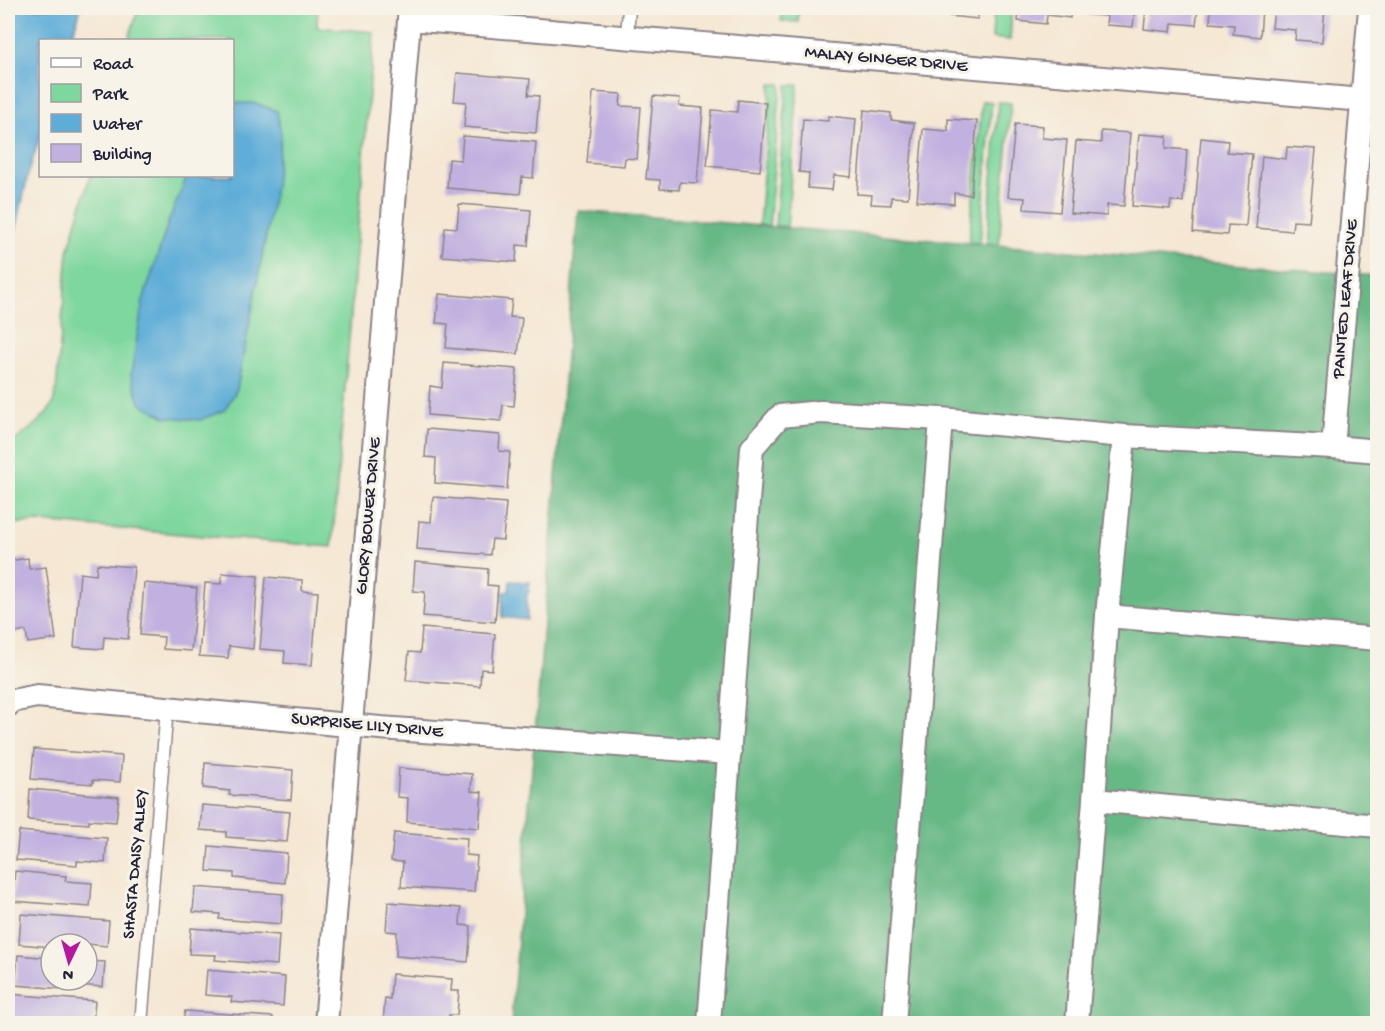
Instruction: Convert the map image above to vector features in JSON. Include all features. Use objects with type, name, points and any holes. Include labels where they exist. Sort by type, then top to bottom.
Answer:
[{"type":"street","name":"PAINTED LEAF DRIVE","points":[[1333,447],[1370,8]]},
{"type":"street","name":"MALAY GINGER DRIVE","points":[[409,13],[627,38],[1363,100]]},
{"type":"street","name":"GLORY BOWER DRIVE","points":[[326,1023],[409,13]]},
{"type":"street","points":[[710,1023],[752,448],[780,416],[821,412],[941,419],[1124,436],[1377,451]]},
{"type":"street","points":[[894,1023],[941,419]]},
{"type":"street","points":[[1077,1023],[1107,616],[1124,436]]},
{"type":"street","points":[[1107,616],[1377,639]]},
{"type":"street","name":"SURPRISE LILY DRIVE","points":[[8,705],[12,701],[37,696],[351,725],[730,753]]},
{"type":"street","points":[[1094,800],[1377,826]]},
{"type":"lane","points":[[627,38],[630,8]]},
{"type":"lane","name":"SHASTA DAISY ALLEY","points":[[141,1023],[167,708]]},
{"type":"green space","points":[[139,8],[318,8],[317,27],[374,32],[332,547],[41,522],[8,524],[8,446],[38,422],[53,402],[56,391],[68,252],[90,177],[234,177],[234,39],[128,39]]},
{"type":"green space","points":[[782,8],[799,8],[798,22],[781,21]]},
{"type":"green space","points":[[994,8],[1012,8],[1010,40],[992,38]]},
{"type":"green space","points":[[771,84],[781,84],[769,226],[759,225]]},
{"type":"green space","points":[[787,85],[798,85],[787,227],[775,226]]},
{"type":"green space","points":[[982,101],[992,102],[980,243],[969,243]]},
{"type":"green space","points":[[998,102],[1011,103],[999,245],[987,244]]},
{"type":"green space","points":[[578,211],[1377,276],[1377,1023],[511,1024]]},
{"type":"water","points":[[8,8],[81,8],[71,39],[39,39],[39,139],[28,175],[8,277]]},
{"type":"water","points":[[234,103],[255,103],[277,111],[281,135],[274,194],[237,389],[225,410],[200,420],[165,417],[140,403],[131,375],[143,301],[168,223],[187,177],[234,177]]},
{"type":"water","points":[[510,581],[530,582],[527,593],[527,620],[502,617],[503,592],[509,592]]},
{"type":"building","points":[[950,8],[978,8],[978,19],[949,16]]},
{"type":"building","points":[[1019,8],[1071,8],[1070,18],[1047,15],[1046,24],[1018,21]]},
{"type":"building","points":[[1083,8],[1135,8],[1133,27],[1106,25],[1107,16],[1083,14]]},
{"type":"building","points":[[1146,8],[1198,8],[1196,25],[1172,23],[1171,32],[1144,29]]},
{"type":"building","points":[[1211,8],[1262,8],[1260,37],[1233,34],[1234,25],[1210,23]]},
{"type":"building","points":[[1274,8],[1325,8],[1322,42],[1295,40],[1296,30],[1272,28]]},
{"type":"building","points":[[457,73],[530,79],[528,95],[539,96],[536,133],[464,127],[466,102],[454,101]]},
{"type":"building","points":[[593,92],[621,94],[620,106],[641,107],[637,159],[625,158],[624,166],[587,163]]},
{"type":"building","points":[[653,96],[680,98],[679,106],[703,108],[697,183],[680,182],[679,190],[660,189],[660,180],[646,179]]},
{"type":"building","points":[[738,100],[766,103],[760,171],[707,166],[712,110],[737,112]]},
{"type":"building","points":[[864,110],[891,113],[891,120],[914,123],[908,198],[891,197],[891,205],[871,204],[872,195],[857,194]]},
{"type":"building","points":[[828,116],[856,119],[851,177],[834,175],[832,190],[808,188],[809,173],[799,172],[803,119],[828,121]]},
{"type":"building","points":[[948,119],[977,121],[971,195],[954,193],[954,204],[917,201],[923,129],[948,131]]},
{"type":"building","points":[[1015,124],[1043,126],[1042,138],[1067,140],[1060,212],[1024,209],[1025,198],[1008,197]]},
{"type":"building","points":[[1101,131],[1130,133],[1124,206],[1107,205],[1107,216],[1070,213],[1076,141],[1101,143]]},
{"type":"building","points":[[1139,134],[1167,136],[1166,148],[1187,150],[1183,202],[1171,201],[1170,209],[1132,206]]},
{"type":"building","points":[[463,136],[536,142],[533,178],[522,177],[520,194],[447,188],[449,159],[461,160]]},
{"type":"building","points":[[1201,138],[1228,141],[1227,152],[1252,154],[1246,226],[1228,225],[1227,235],[1193,232]]},
{"type":"building","points":[[1287,147],[1316,149],[1309,222],[1293,221],[1292,231],[1256,228],[1262,156],[1286,159]]},
{"type":"building","points":[[459,204],[531,210],[528,246],[517,245],[516,262],[442,256],[445,227],[457,228]]},
{"type":"building","points":[[439,294],[512,300],[510,317],[522,318],[518,354],[446,348],[448,324],[436,323]]},
{"type":"building","points":[[444,363],[517,369],[514,406],[503,405],[501,421],[428,415],[430,386],[442,388]]},
{"type":"building","points":[[427,429],[500,435],[499,451],[510,452],[507,489],[435,483],[436,458],[425,457]]},
{"type":"building","points":[[433,497],[506,503],[503,540],[492,539],[490,555],[417,549],[419,521],[431,522]]},
{"type":"building","points":[[28,558],[29,569],[46,567],[56,639],[28,643],[26,631],[8,634],[8,561]]},
{"type":"building","points":[[415,562],[488,569],[487,585],[498,586],[495,622],[423,616],[425,592],[413,591]]},
{"type":"building","points":[[97,564],[134,567],[128,639],[104,637],[103,649],[74,647],[80,573],[96,575]]},
{"type":"building","points":[[222,573],[258,576],[253,649],[229,646],[228,658],[199,656],[205,583],[221,584]]},
{"type":"building","points":[[266,577],[302,580],[302,591],[318,592],[312,665],[284,663],[285,651],[260,649]]},
{"type":"building","points":[[144,583],[197,588],[191,651],[163,649],[164,637],[140,635]]},
{"type":"building","points":[[422,628],[495,634],[492,670],[481,669],[480,686],[406,680],[409,652],[420,653]]},
{"type":"building","points":[[34,749],[122,756],[120,782],[93,780],[93,784],[31,779]]},
{"type":"building","points":[[205,763],[293,770],[291,800],[229,795],[230,791],[203,788]]},
{"type":"building","points":[[399,768],[472,774],[471,791],[482,792],[479,828],[407,822],[408,798],[397,797]]},
{"type":"building","points":[[30,789],[119,797],[116,822],[89,820],[89,824],[28,820]]},
{"type":"building","points":[[202,805],[290,812],[287,842],[226,837],[226,832],[200,830]]},
{"type":"building","points":[[19,831],[107,838],[105,863],[77,861],[77,865],[16,860]]},
{"type":"building","points":[[394,833],[467,838],[466,855],[477,856],[474,892],[401,887],[403,862],[391,861]]},
{"type":"building","points":[[209,846],[287,853],[285,883],[234,878],[234,873],[207,871]]},
{"type":"building","points":[[15,871],[66,876],[65,881],[92,883],[90,907],[12,901]]},
{"type":"building","points":[[195,887],[283,894],[281,924],[219,919],[220,914],[193,912]]},
{"type":"building","points":[[388,902],[461,908],[460,925],[471,926],[468,962],[396,956],[397,932],[386,931]]},
{"type":"building","points":[[21,914],[109,921],[107,946],[99,945],[99,932],[39,932],[39,946],[19,944]]},
{"type":"building","points":[[191,928],[279,935],[277,965],[215,960],[216,955],[189,954]]},
{"type":"building","points":[[18,955],[39,957],[39,987],[15,985]]},
{"type":"building","points":[[99,962],[105,962],[103,987],[99,987]]},
{"type":"building","points":[[207,970],[285,977],[283,1006],[231,1002],[232,997],[205,995]]},
{"type":"building","points":[[392,974],[452,979],[451,991],[459,991],[457,1015],[449,1015],[448,1024],[383,1024],[385,998],[390,999]]},
{"type":"building","points":[[8,994],[95,1001],[93,1024],[8,1024]]},
{"type":"building","points":[[185,1011],[273,1017],[272,1024],[183,1024]]}]
